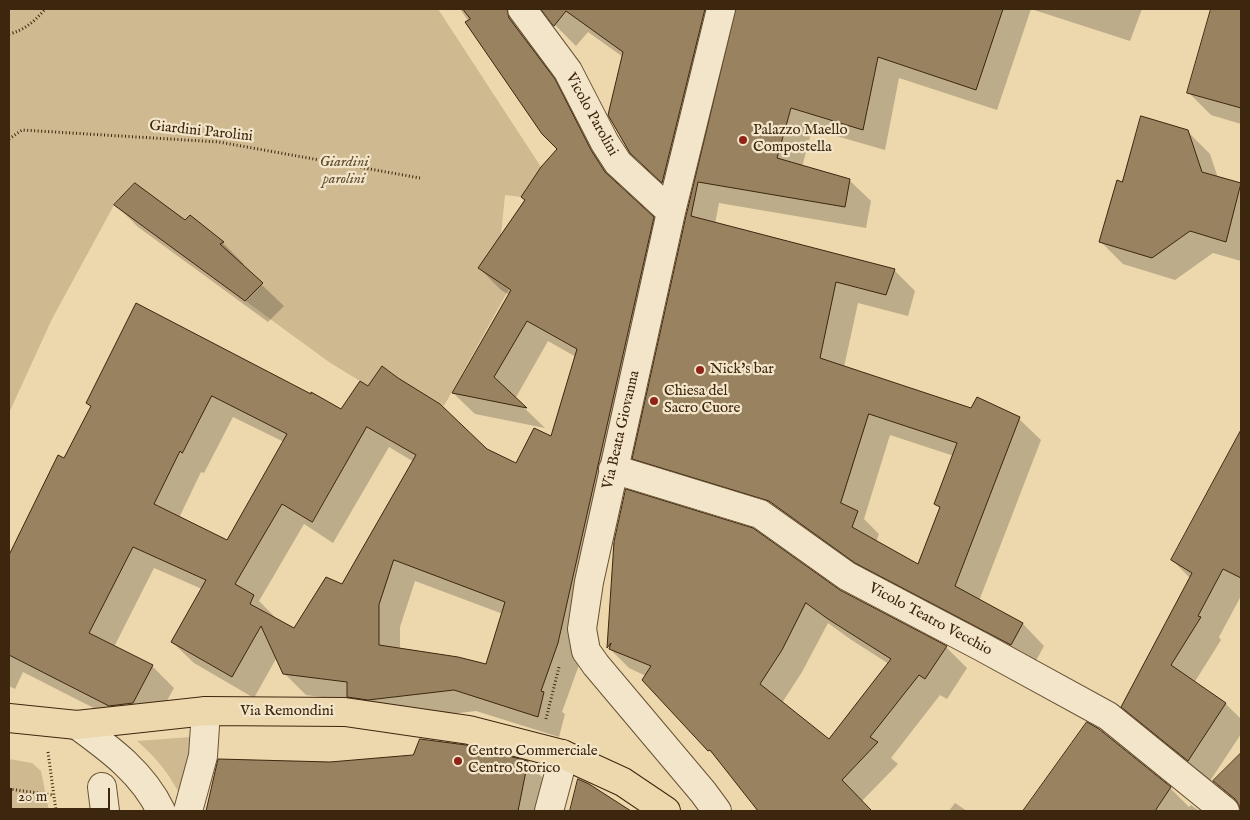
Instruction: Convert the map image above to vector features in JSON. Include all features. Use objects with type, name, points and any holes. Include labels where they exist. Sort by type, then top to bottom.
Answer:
[{"type":"main road","name":"Via Remondini","points":[[9,718],[77,725],[206,712],[345,712],[469,730],[551,751],[623,782],[657,809]]},
{"type":"street","name":"Vicolo Parolini","points":[[522,9],[568,71],[605,143],[618,163],[671,212]]},
{"type":"street","name":"Via Beata Giovanna","points":[[717,811],[596,665],[586,651],[582,629],[589,582],[613,469],[671,212],[720,9]]},
{"type":"street","name":"Vicolo Teatro Vecchio","points":[[613,469],[760,514],[846,576],[1108,716],[1225,811]]},
{"type":"street","points":[[188,811],[203,756],[206,712]]},
{"type":"street","points":[[77,725],[113,750],[130,767],[153,794],[161,811]]},
{"type":"street","points":[[549,811],[560,770],[551,751]]},
{"type":"path","points":[[9,34],[19,32],[35,21],[45,9]]},
{"type":"path","name":"Giardini Parolini","points":[[9,139],[22,130],[219,142],[420,178]]},
{"type":"path","points":[[551,751],[559,664]]},
{"type":"path","points":[[9,790],[54,795]]},
{"type":"green space","name":"Giardini parolini","points":[[9,9],[438,9],[541,167],[521,197],[505,195],[501,235],[478,268],[509,289],[444,406],[403,382],[382,366],[368,386],[329,362],[114,205],[52,319],[9,413]]},
{"type":"green space","points":[[191,737],[182,799],[163,768],[137,741]]},
{"type":"green space","points":[[9,759],[32,763],[41,771],[49,811],[9,811]]},
{"type":"building","points":[[463,9],[507,9],[509,18],[555,79],[591,150],[605,172],[654,217],[558,643],[541,691],[544,692],[538,717],[454,690],[368,700],[347,697],[347,682],[283,674],[261,626],[232,677],[171,642],[206,580],[133,547],[89,633],[153,665],[133,703],[109,706],[9,655],[9,555],[58,455],[64,458],[91,406],[86,403],[136,303],[341,409],[360,381],[368,386],[382,366],[440,404],[487,449],[516,463],[534,428],[551,436],[577,349],[527,321],[494,377],[527,408],[452,393],[511,290],[478,268],[525,200],[521,197],[541,167],[557,149],[542,134],[465,22],[470,19]],"holes":[[[212,396],[287,434],[227,540],[154,504],[180,451],[182,453]],[[367,427],[416,455],[342,584],[326,577],[294,628],[250,604],[254,595],[235,584],[282,504],[312,522]],[[394,560],[505,602],[486,664],[458,657],[379,645],[379,605]]]},
{"type":"building","points":[[541,9],[705,9],[662,183],[630,153],[608,115],[623,52],[566,11],[554,26]]},
{"type":"building","points":[[736,9],[1003,9],[976,90],[878,57],[863,130],[791,108],[777,158],[850,179],[845,207],[698,182],[691,216],[895,269],[886,295],[836,282],[820,358],[971,408],[977,397],[1020,417],[955,586],[1023,623],[1011,645],[855,563],[769,501],[632,459],[686,216]],"holes":[[[869,414],[957,443],[934,504],[940,507],[918,564],[852,527],[858,511],[841,503]]]},
{"type":"building","points":[[1211,9],[1241,9],[1241,108],[1187,93]]},
{"type":"building","points":[[1141,116],[1188,130],[1202,172],[1241,183],[1226,242],[1190,231],[1152,258],[1099,242],[1117,180],[1122,182]]},
{"type":"building","points":[[135,183],[185,220],[190,215],[224,242],[220,244],[263,283],[245,301],[114,205]]},
{"type":"building","points":[[1241,430],[1241,578],[1223,569],[1198,616],[1201,617],[1171,665],[1226,703],[1188,761],[1121,707],[1192,573],[1171,560]]},
{"type":"building","points":[[626,489],[753,528],[840,590],[947,646],[925,679],[919,675],[870,737],[878,742],[842,780],[872,811],[758,811],[710,750],[708,751],[642,680],[651,666],[609,649],[611,643],[607,648],[614,542]],"holes":[[[806,603],[891,659],[829,739],[760,684],[782,650]]]},
{"type":"building","points":[[1087,722],[1099,729],[1171,787],[1155,811],[1023,811]]},
{"type":"building","points":[[420,739],[466,745],[528,761],[518,811],[206,811],[218,759],[330,762],[413,755]]},
{"type":"building","points":[[1241,753],[1240,811],[1235,799],[1213,781]]},
{"type":"building","points":[[578,779],[589,784],[631,811],[570,811]]},
{"type":"place","name":"Palazzo Maello Compostella","points":[[743,140]]},
{"type":"place","name":"Nick's bar","points":[[700,370]]},
{"type":"place","name":"Chiesa del Sacro Cuore","points":[[654,401]]},
{"type":"place","name":"Centro Commerciale Centro Storico","points":[[458,761]]}]
